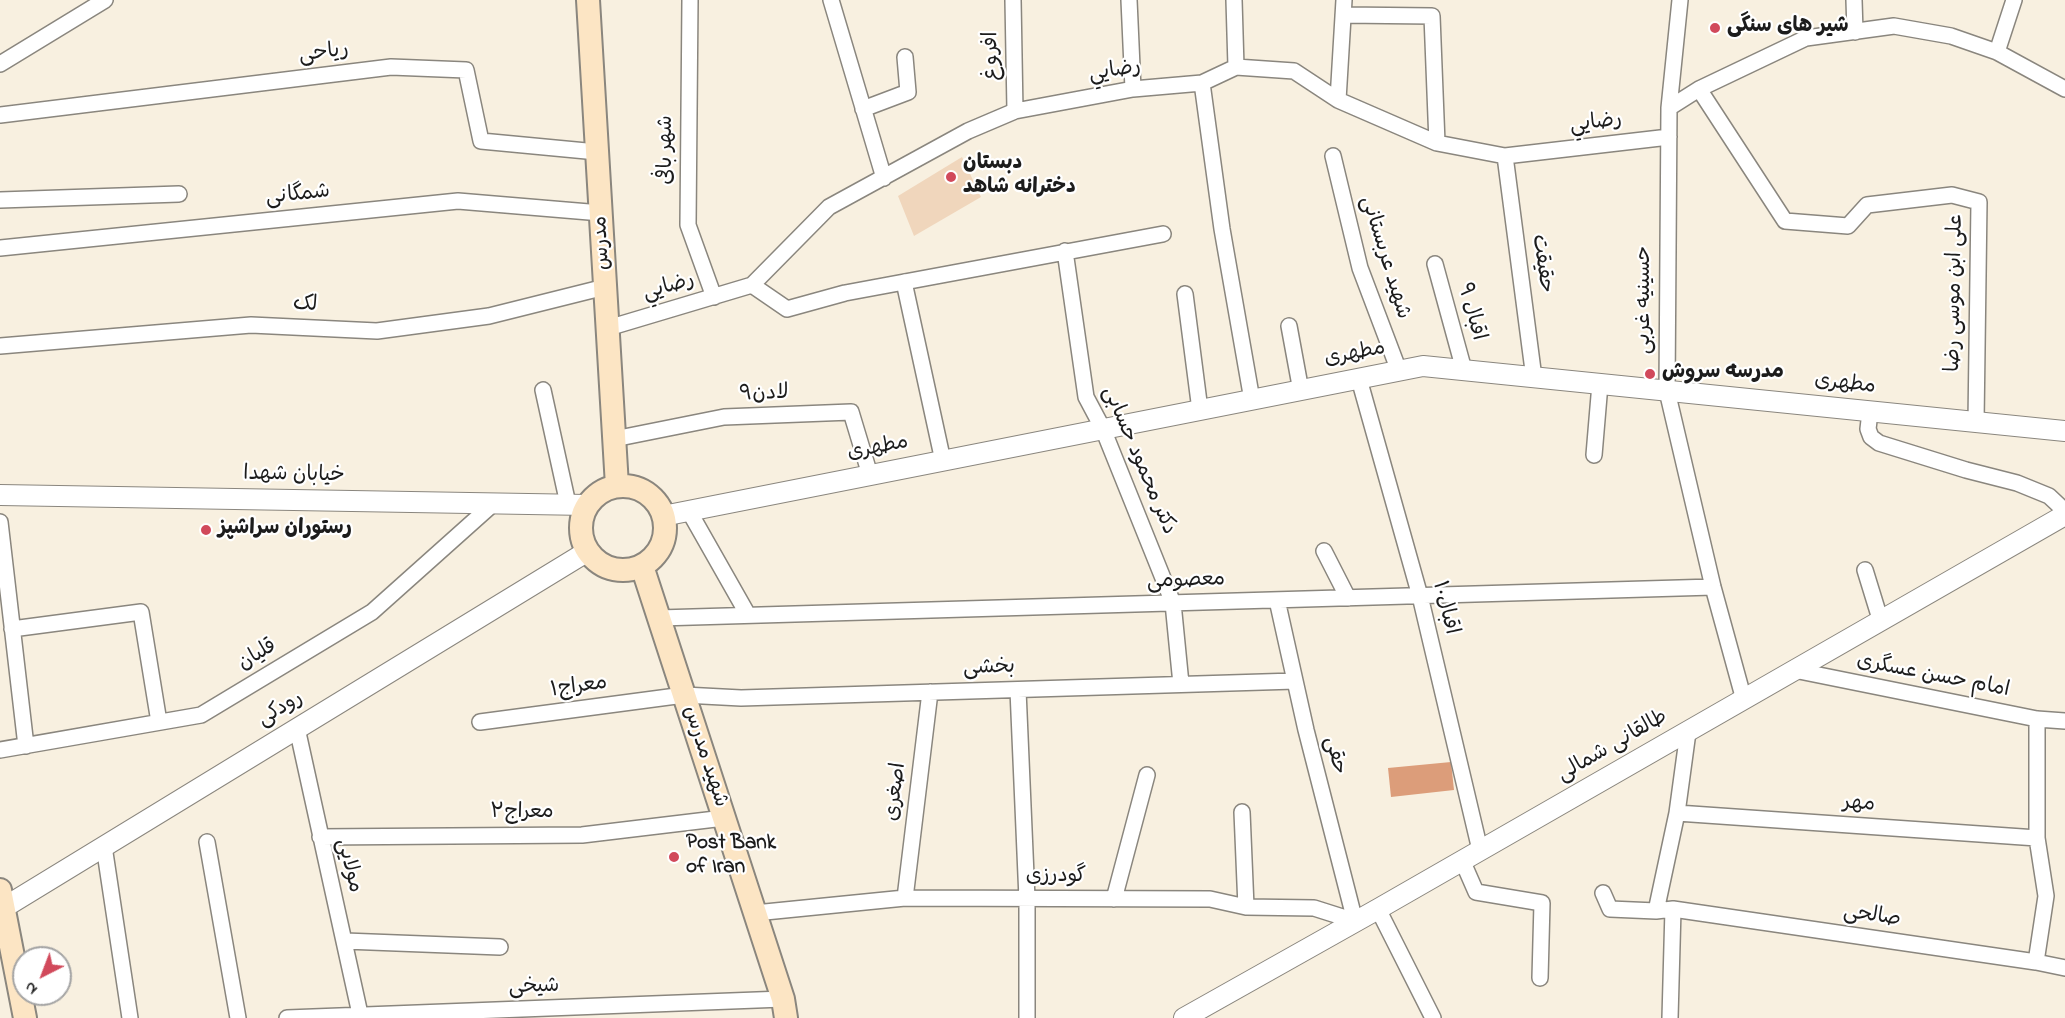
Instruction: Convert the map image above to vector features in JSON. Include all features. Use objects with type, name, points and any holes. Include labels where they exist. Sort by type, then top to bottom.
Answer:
[{"type":"main road","name":"مدرس","points":[[588,0],[618,486]]},
{"type":"main road","points":[[618,486],[641,489],[651,496],[663,516],[665,528],[664,539],[652,559],[642,566],[631,569],[618,570],[606,567],[588,551],[582,540],[582,516],[578,504],[606,489],[618,486]]},
{"type":"main road","name":"شهید مدرس","points":[[642,566],[784,1008]]},
{"type":"main road","points":[[1,903],[25,1018]]},
{"type":"street","points":[[0,64],[105,0]]},
{"type":"street","name":"شهر بافی","points":[[690,0],[688,225],[714,297]]},
{"type":"street","points":[[831,0],[884,178]]},
{"type":"street","name":"افروغ","points":[[1013,0],[1015,111]]},
{"type":"street","points":[[1129,0],[1133,89]]},
{"type":"street","points":[[1234,0],[1236,68]]},
{"type":"street","name":"حسینیه غربی","points":[[1680,0],[1669,108],[1666,391],[1713,587],[1744,700]]},
{"type":"street","points":[[1854,0],[1855,32]]},
{"type":"street","points":[[1997,52],[2014,0]]},
{"type":"street","points":[[1338,100],[1343,7],[1432,16],[1437,143]]},
{"type":"street","points":[[1669,108],[1699,89],[1806,38],[1894,26],[1951,36],[1997,52],[2065,89]]},
{"type":"street","points":[[863,110],[908,92],[905,57]]},
{"type":"street","name":"ریاحی","points":[[0,115],[391,67],[466,69],[481,141],[597,152]]},
{"type":"street","name":"رضایي","points":[[608,328],[752,285],[830,207],[969,131],[1015,111],[1133,89],[1202,83],[1236,68],[1294,71],[1338,100],[1437,143],[1505,156],[1668,137]]},
{"type":"street","points":[[1202,83],[1222,230],[1252,400]]},
{"type":"street","name":"علی ابن موسی رضا","points":[[1699,89],[1785,221],[1848,226],[1867,205],[1952,195],[1979,202],[1976,422]]},
{"type":"street","name":"شهید عربستانی","points":[[1333,156],[1360,268],[1399,371]]},
{"type":"street","name":"حقیقت","points":[[1505,156],[1534,378]]},
{"type":"street","points":[[0,200],[179,194]]},
{"type":"street","name":"شمگانی","points":[[0,248],[458,201],[601,213]]},
{"type":"street","points":[[752,285],[787,309],[845,293],[1163,234]]},
{"type":"street","name":"دکتر محمود حسابی","points":[[1065,251],[1086,396],[1103,429],[1173,603],[1181,684]]},
{"type":"street","name":"اقبال ۹","points":[[1435,264],[1464,370]]},
{"type":"street","points":[[904,282],[943,461]]},
{"type":"street","name":"لک","points":[[0,345],[251,325],[377,331],[489,316],[605,287]]},
{"type":"street","points":[[1185,294],[1200,410]]},
{"type":"street","points":[[1289,326],[1300,391]]},
{"type":"street","name":"مطهری","points":[[663,516],[1423,366],[2065,431]]},
{"type":"street","name":"اقبال۱۰","points":[[1359,379],[1420,596],[1480,850]]},
{"type":"street","points":[[1594,455],[1600,384]]},
{"type":"street","points":[[543,390],[578,504]]},
{"type":"street","name":"لادن۹","points":[[614,440],[724,417],[851,412],[870,475]]},
{"type":"street","points":[[1869,412],[1870,437],[1879,443],[1966,470],[2018,483],[2049,496],[2065,513]]},
{"type":"street","name":"خیابان شهدا","points":[[0,495],[578,504]]},
{"type":"street","name":"قلیان","points":[[0,750],[201,715],[372,612],[494,503]]},
{"type":"street","points":[[689,511],[748,615]]},
{"type":"street","name":"طالقانی شمالی","points":[[1184,1018],[1881,622],[2065,513]]},
{"type":"street","points":[[0,522],[26,746]]},
{"type":"street","name":"رودکی","points":[[1,903],[104,846],[588,551]]},
{"type":"street","points":[[1324,551],[1348,598]]},
{"type":"street","points":[[1865,570],[1881,622]]},
{"type":"street","name":"معصومی","points":[[659,618],[1713,587]]},
{"type":"street","name":"حقی","points":[[1277,600],[1294,681],[1355,921]]},
{"type":"street","points":[[12,629],[141,612],[159,722]]},
{"type":"street","name":"امام حسن عسگری","points":[[1794,670],[2037,720],[2065,721]]},
{"type":"street","name":"بخشی","points":[[684,695],[741,698],[1294,681]]},
{"type":"street","points":[[1018,690],[1027,898],[1027,1018]]},
{"type":"street","name":"اصغری","points":[[905,898],[930,692]]},
{"type":"street","name":"معراج۱","points":[[480,722],[684,695]]},
{"type":"street","points":[[2036,962],[2046,896],[2037,838],[2037,720]]},
{"type":"street","name":"مولایی","points":[[297,729],[360,1014]]},
{"type":"street","points":[[1656,911],[1677,813],[1688,732]]},
{"type":"street","points":[[1114,899],[1147,775]]},
{"type":"street","points":[[1242,812],[1246,907]]},
{"type":"street","name":"مهر","points":[[1677,813],[2037,838]]},
{"type":"street","name":"معراج۲","points":[[320,837],[582,835],[724,818]]},
{"type":"street","points":[[207,842],[238,1018]]},
{"type":"street","points":[[104,846],[130,1018]]},
{"type":"street","points":[[1462,860],[1476,892],[1542,903],[1540,978]]},
{"type":"street","name":"صالحی","points":[[1603,892],[1610,909],[1656,911],[1673,909],[2065,968]]},
{"type":"street","name":"گودرزی","points":[[755,913],[905,898],[1210,899],[1246,907],[1314,908],[1355,921]]},
{"type":"street","points":[[1378,909],[1432,1018]]},
{"type":"street","points":[[1670,1018],[1673,909]]},
{"type":"street","points":[[345,941],[500,946]]},
{"type":"street","name":"شیخی","points":[[287,1018],[360,1014],[416,1016],[784,1008]]},
{"type":"shaded area","name":"دبستان دخترانه شاهد","points":[[962,157],[981,197],[914,236],[898,196]]},
{"type":"building","points":[[1451,762],[1454,790],[1391,797],[1388,768]]},
{"type":"place","name":"شیر های سنگی","points":[[1715,28]]},
{"type":"place","name":"دبستان دخترانه شاهد","points":[[951,177]]},
{"type":"place","name":"مدرسه سروش","points":[[1650,374]]},
{"type":"place","name":"رستوران سراشپز","points":[[206,530]]},
{"type":"place","name":"Post Bank of Iran","points":[[674,857]]}]
